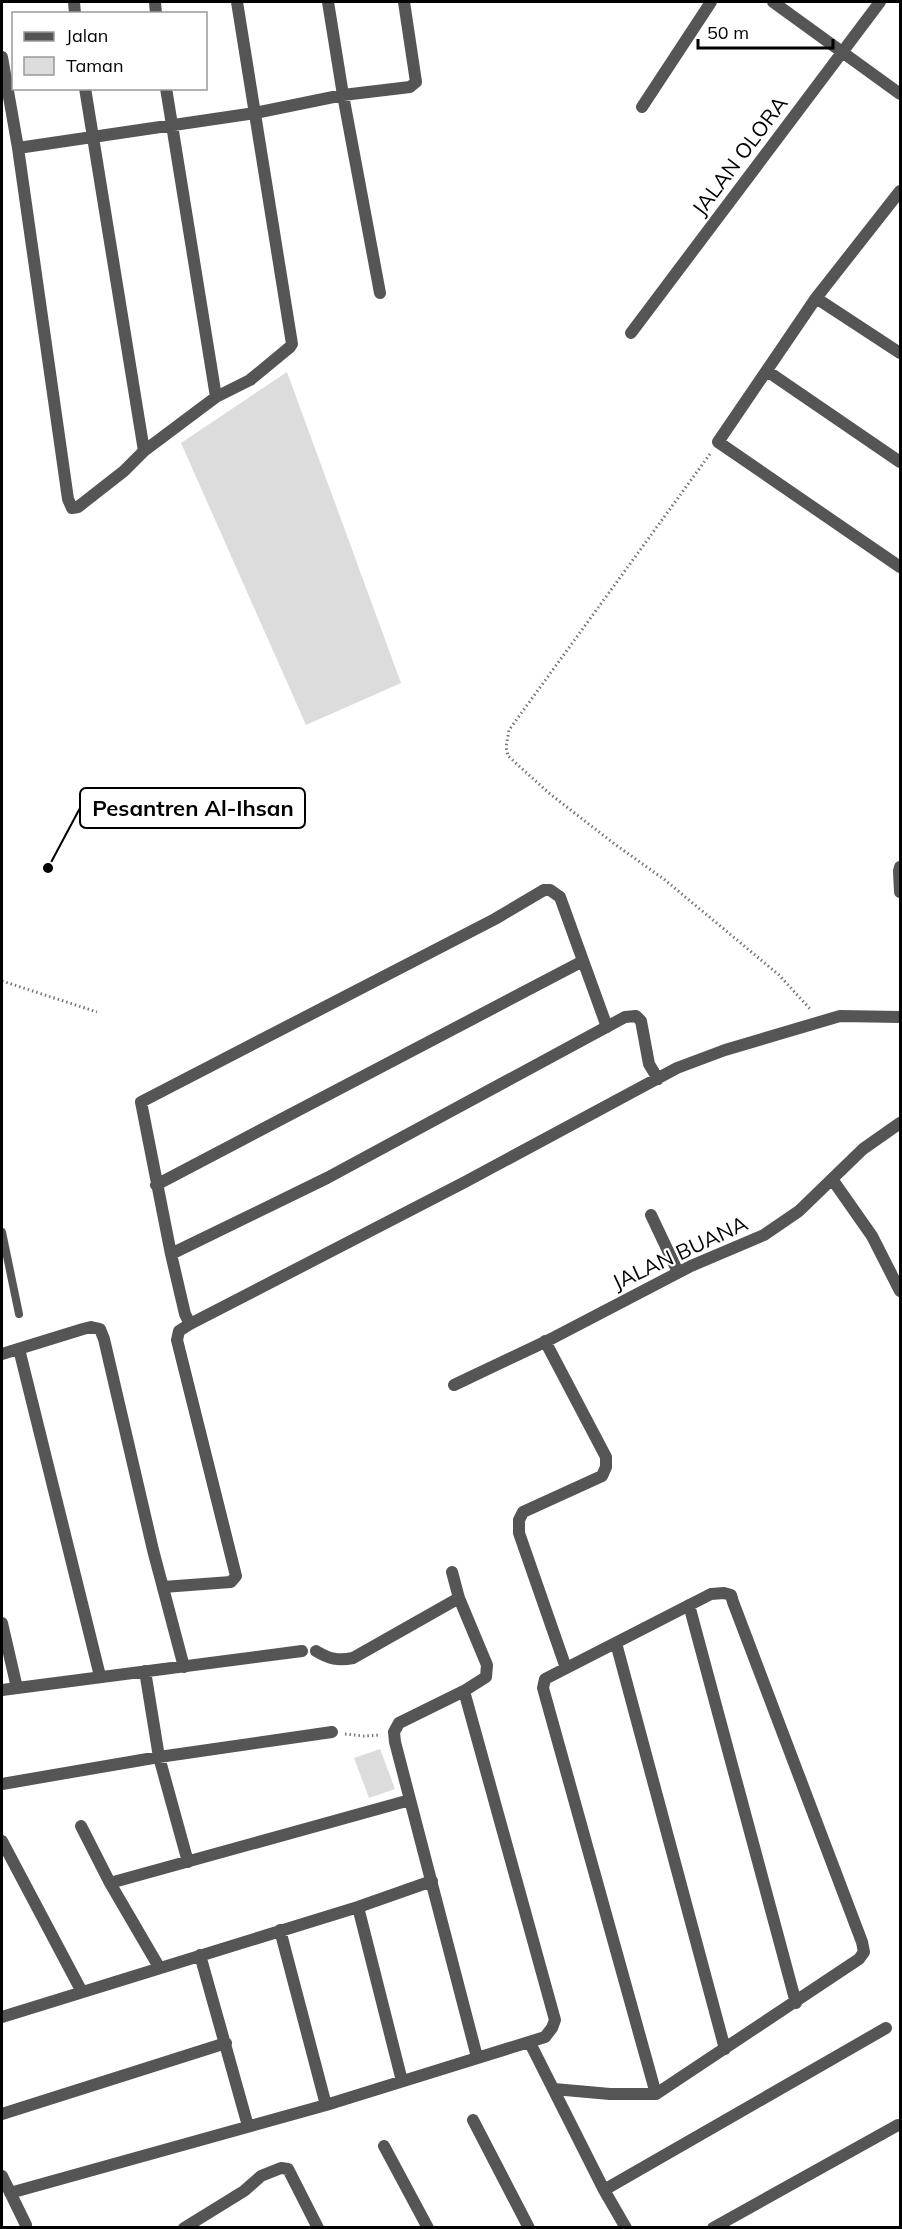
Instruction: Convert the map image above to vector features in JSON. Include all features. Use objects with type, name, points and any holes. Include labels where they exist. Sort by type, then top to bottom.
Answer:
[{"type":"street","points":[[2,57],[18,148],[72,508],[78,507],[144,452],[216,397],[250,380],[292,344],[237,2]]},
{"type":"street","points":[[328,2],[380,293]]},
{"type":"street","points":[[18,148],[255,113],[343,95],[410,87],[416,82],[404,2]]},
{"type":"street","points":[[642,107],[711,2]]},
{"type":"street","points":[[773,2],[900,94]]},
{"type":"street","name":"JALAN OLORA","points":[[630,333],[880,2]]},
{"type":"street","points":[[85,90],[144,452]]},
{"type":"street","points":[[166,90],[216,397]]},
{"type":"street","points":[[900,190],[816,298],[718,442],[900,567]]},
{"type":"street","points":[[816,298],[900,353]]},
{"type":"street","points":[[766,371],[900,462]]},
{"type":"street","points":[[900,867],[900,892]]},
{"type":"street","points":[[190,1324],[185,1314],[171,1254],[141,1102],[444,946],[544,890],[550,890],[560,897],[607,1027]]},
{"type":"street","points":[[156,1185],[583,961]]},
{"type":"street","points":[[171,1254],[327,1178],[626,1017],[636,1016],[641,1021],[649,1064],[658,1079]]},
{"type":"street","points":[[163,1587],[219,1584],[231,1582],[236,1576],[177,1340],[179,1331],[465,1182],[677,1068],[725,1050],[840,1016],[900,1017]]},
{"type":"street","name":"JALAN BUANA","points":[[454,1385],[678,1272],[764,1235],[799,1211],[863,1149],[900,1123]]},
{"type":"street","points":[[832,1179],[872,1236],[900,1291]]},
{"type":"street","points":[[651,1215],[678,1272]]},
{"type":"street","points":[[2,1354],[83,1329],[100,1329],[184,1667]]},
{"type":"street","points":[[545,1341],[606,1458],[606,1467],[602,1476],[523,1512],[519,1520],[519,1533],[566,1668]]},
{"type":"street","points":[[19,1349],[100,1676]]},
{"type":"street","points":[[452,1572],[459,1598],[487,1665],[486,1677],[464,1691],[399,1723],[394,1732],[477,2057]]},
{"type":"street","points":[[554,2089],[610,2094],[656,2094],[796,2003],[859,1959],[864,1952],[731,1595],[724,1593],[711,1594],[545,1679],[543,1688],[656,2094]]},
{"type":"street","points":[[316,1651],[327,1658],[340,1661],[353,1658],[459,1598]]},
{"type":"street","points":[[689,1605],[796,2003]]},
{"type":"street","points":[[2,1623],[17,1688]]},
{"type":"street","points":[[616,1643],[725,2049]]},
{"type":"street","points":[[2,1690],[302,1652]]},
{"type":"street","points":[[144,1671],[159,1757],[188,1862]]},
{"type":"street","points":[[10,2193],[326,2105],[545,2037],[555,2020],[464,1691]]},
{"type":"street","points":[[2,1784],[159,1757],[332,1732]]},
{"type":"street","points":[[110,1883],[410,1800]]},
{"type":"street","points":[[81,1826],[110,1883],[159,1967]]},
{"type":"street","points":[[2,1841],[82,1992]]},
{"type":"street","points":[[3,2014],[358,1907],[432,1881]]},
{"type":"street","points":[[358,1907],[402,2081]]},
{"type":"street","points":[[280,1930],[326,2105]]},
{"type":"street","points":[[200,1955],[248,2126]]},
{"type":"street","points":[[604,2190],[886,2028]]},
{"type":"street","points":[[2,2114],[226,2043]]},
{"type":"street","points":[[530,2043],[604,2190],[626,2228]]},
{"type":"street","points":[[473,2120],[529,2228]]},
{"type":"street","points":[[712,2228],[898,2125]]},
{"type":"street","points":[[384,2146],[428,2228]]},
{"type":"street","points":[[184,2228],[244,2191],[261,2176],[284,2168],[288,2169],[318,2228]]},
{"type":"street","points":[[2,2176],[26,2224]]},
{"type":"lane","points":[[2,1232],[19,1314]]},
{"type":"path","points":[[718,442],[509,730],[506,747],[508,756],[550,794],[615,845],[665,880],[779,975],[823,1022]]},
{"type":"path","points":[[2,981],[97,1012]]},
{"type":"path","points":[[332,1732],[364,1736],[394,1732]]},
{"type":"green space","points":[[287,372],[401,683],[306,725],[181,443]]},
{"type":"green space","points":[[380,1749],[395,1789],[369,1798],[354,1758]]},
{"type":"place","name":"Pesantren Al-Ihsan","points":[[48,868]]}]
